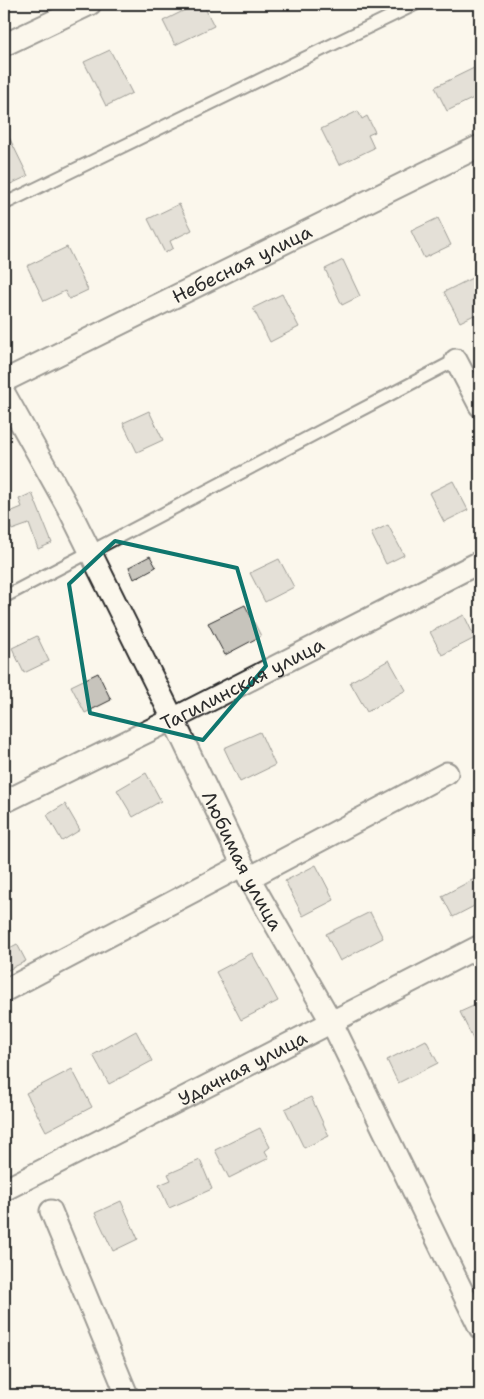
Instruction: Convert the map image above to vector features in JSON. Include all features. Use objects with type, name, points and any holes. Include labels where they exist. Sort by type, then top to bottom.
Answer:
[{"type":"street","points":[[4,46],[90,4]]},
{"type":"street","name":"Небесная улица","points":[[4,381],[480,146]]},
{"type":"street","points":[[456,360],[480,406]]},
{"type":"street","name":"Любимая улица","points":[[4,392],[70,511],[246,871],[332,1023],[480,1328]]},
{"type":"street","name":"Тагилинская улица","points":[[4,802],[173,719],[480,562]]},
{"type":"street","points":[[4,991],[447,774]]},
{"type":"street","name":"Удачная улица","points":[[4,1190],[480,946]]},
{"type":"street","points":[[51,1211],[127,1395]]},
{"type":"lane","points":[[4,204],[416,4]]},
{"type":"lane","points":[[4,597],[456,360]]},
{"type":"highlighted area","points":[[115,541],[237,568],[266,666],[203,740],[90,713],[69,584]]},
{"type":"building","points":[[197,4],[203,4],[214,26],[175,45],[163,21]]},
{"type":"building","points":[[110,50],[132,93],[106,106],[84,62]]},
{"type":"building","points":[[474,68],[480,81],[480,95],[447,111],[435,87]]},
{"type":"building","points":[[358,111],[362,119],[367,116],[375,132],[368,135],[374,148],[339,165],[321,129]]},
{"type":"building","points":[[8,135],[28,176],[4,187],[4,137]]},
{"type":"building","points":[[179,204],[192,230],[170,241],[173,248],[165,253],[148,219]]},
{"type":"building","points":[[438,218],[451,245],[424,258],[411,231]]},
{"type":"building","points":[[67,247],[88,290],[69,299],[65,291],[44,301],[27,266]]},
{"type":"building","points":[[343,260],[360,296],[342,305],[325,269]]},
{"type":"building","points":[[480,274],[480,312],[460,322],[444,292]]},
{"type":"building","points":[[282,294],[299,327],[270,342],[253,308]]},
{"type":"building","points":[[149,411],[163,440],[137,452],[123,423]]},
{"type":"building","points":[[453,481],[468,510],[444,522],[429,493]]},
{"type":"building","points":[[32,493],[52,543],[38,549],[29,524],[12,530],[5,514],[22,507],[19,499]]},
{"type":"building","points":[[388,525],[404,555],[386,564],[371,533]]},
{"type":"building","points":[[150,556],[156,567],[134,579],[129,567]]},
{"type":"building","points":[[279,559],[294,587],[265,602],[250,573]]},
{"type":"building","points":[[245,605],[261,636],[225,655],[208,623]]},
{"type":"building","points":[[464,615],[475,638],[442,655],[430,632]]},
{"type":"building","points":[[37,636],[49,661],[24,673],[12,648]]},
{"type":"building","points":[[389,660],[406,690],[367,712],[350,682]]},
{"type":"building","points":[[98,673],[111,700],[85,713],[71,686]]},
{"type":"building","points":[[260,732],[275,765],[240,782],[224,748]]},
{"type":"building","points":[[146,773],[161,801],[133,817],[117,790]]},
{"type":"building","points":[[65,804],[80,830],[62,841],[47,815]]},
{"type":"building","points":[[316,865],[334,900],[303,916],[285,881]]},
{"type":"building","points":[[478,877],[480,881],[480,903],[453,917],[442,896]]},
{"type":"building","points":[[370,912],[383,938],[340,961],[326,934]]},
{"type":"building","points":[[17,944],[26,961],[4,972],[4,951]]},
{"type":"building","points":[[252,953],[278,1001],[241,1020],[216,972]]},
{"type":"building","points":[[480,1003],[480,1038],[474,1041],[460,1012]]},
{"type":"building","points":[[136,1031],[152,1061],[109,1084],[93,1055]]},
{"type":"building","points":[[426,1040],[438,1063],[398,1083],[387,1060]]},
{"type":"building","points":[[72,1069],[92,1107],[46,1131],[26,1093]]},
{"type":"building","points":[[311,1097],[329,1136],[304,1148],[285,1109]]},
{"type":"building","points":[[260,1128],[270,1147],[265,1151],[269,1158],[229,1178],[215,1150]]},
{"type":"building","points":[[200,1160],[212,1189],[169,1208],[159,1185],[171,1180],[168,1174]]},
{"type":"building","points":[[121,1201],[138,1239],[113,1251],[95,1213]]}]
